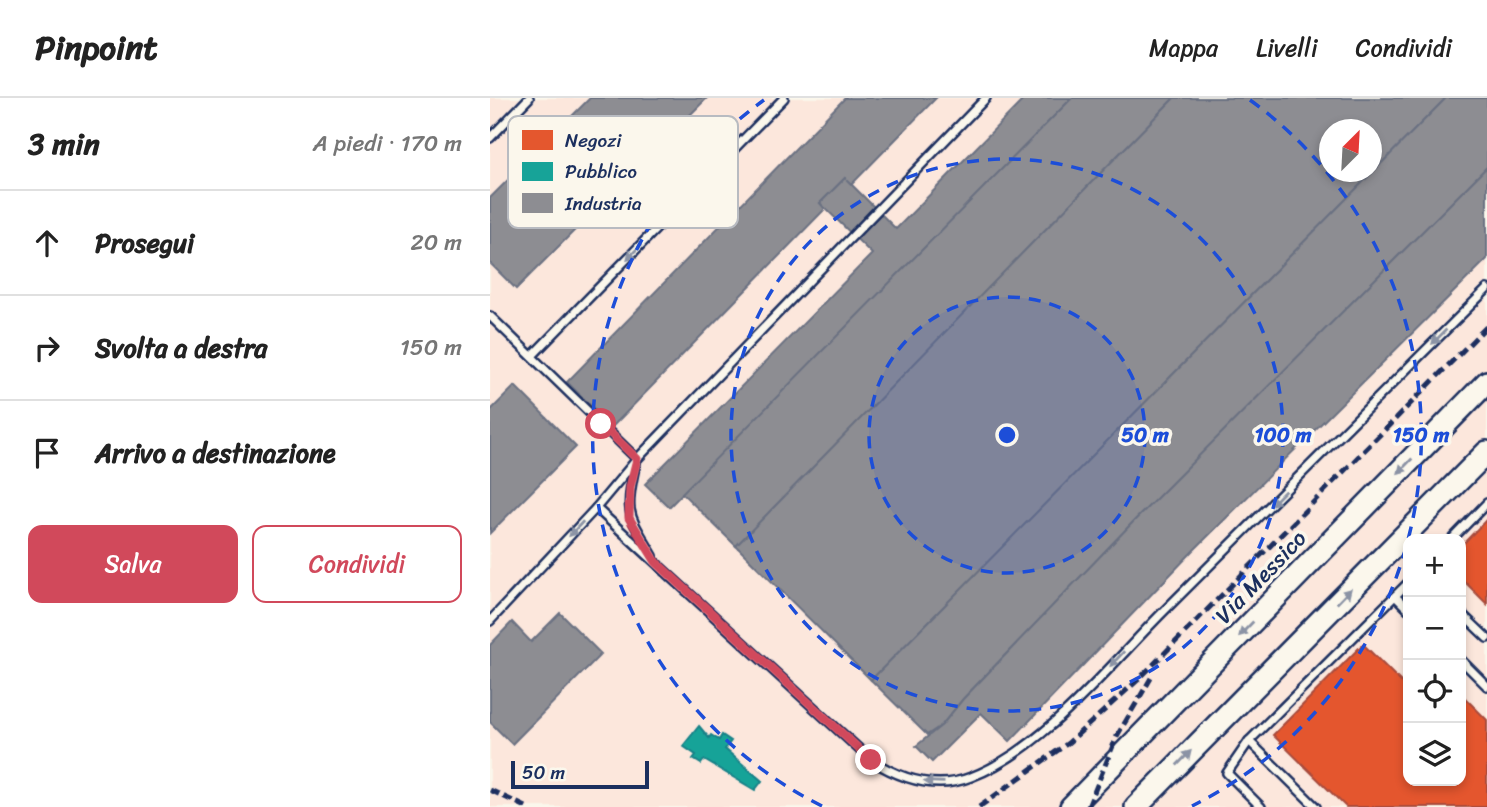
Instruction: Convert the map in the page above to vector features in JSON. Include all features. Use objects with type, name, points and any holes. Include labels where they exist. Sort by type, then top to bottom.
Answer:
[{"type":"street","name":"Via Messico","points":[[1071,807],[1487,382]]},
{"type":"street","points":[[1136,807],[1487,452]]},
{"type":"lane","points":[[511,116],[529,98]]},
{"type":"lane","points":[[738,145],[784,98]]},
{"type":"lane","points":[[490,621],[596,508],[637,459],[986,98]]},
{"type":"lane","points":[[490,138],[508,120]]},
{"type":"lane","points":[[533,356],[658,228]]},
{"type":"lane","points":[[596,508],[871,760],[896,776],[934,784],[970,778],[1001,762],[1048,727],[1087,692],[1487,289]]},
{"type":"lane","points":[[490,316],[637,459]]},
{"type":"lane","points":[[637,459],[630,487],[629,518],[656,562]]},
{"type":"lane","points":[[1457,534],[1487,503]]},
{"type":"lane","points":[[1261,807],[1227,773],[1249,741],[1403,588]]},
{"type":"lane","points":[[1395,596],[1403,604]]},
{"type":"lane","points":[[1466,618],[1487,638]]},
{"type":"lane","points":[[1466,665],[1487,686]]},
{"type":"lane","points":[[1249,741],[1316,807]]},
{"type":"shaded area","points":[[490,98],[1487,98],[1487,807],[490,807]]},
{"type":"building: Negozi","points":[[1487,519],[1487,604],[1466,583],[1466,541]]},
{"type":"building: Negozi","points":[[1363,644],[1403,682],[1403,786],[1466,786],[1466,699],[1487,720],[1487,807],[1346,807],[1273,735]]},
{"type":"building: Pubblico","points":[[699,726],[709,738],[711,735],[719,740],[722,735],[731,741],[725,749],[762,781],[755,790],[704,760],[701,764],[693,759],[696,755],[683,746]]},
{"type":"building: Industria","points":[[590,98],[707,98],[689,116],[572,116]]},
{"type":"building: Industria","points":[[845,98],[936,98],[851,185],[845,178],[820,203],[825,209],[612,427],[567,382],[718,228],[738,228],[738,207]]},
{"type":"building: Industria","points":[[1025,98],[1072,98],[669,507],[645,484],[872,254],[820,203],[845,178],[896,229]]},
{"type":"building: Industria","points":[[1072,98],[1174,98],[736,546],[682,493]]},
{"type":"building: Industria","points":[[1174,98],[1446,98],[1382,163],[1382,119],[1319,119],[1319,182],[1363,182],[871,680],[736,546]]},
{"type":"building: Industria","points":[[1446,98],[1487,98],[1487,167],[1136,519],[963,699],[942,725],[927,735],[871,680],[1363,182],[1382,182],[1382,163]]},
{"type":"building: Industria","points":[[1487,167],[1487,259],[1194,550],[1010,741],[981,713],[932,762],[916,746],[942,725],[963,699],[1136,519]]},
{"type":"building: Industria","points":[[508,180],[508,228],[577,228],[516,289],[490,263],[490,198]]},
{"type":"building: Industria","points":[[515,386],[576,447],[490,533],[490,411]]},
{"type":"building: Industria","points":[[560,613],[601,654],[512,744],[490,722],[490,645],[512,622],[531,642]]},
{"type":"railway","points":[[979,807],[1068,743],[1138,680],[1487,326]]},
{"type":"railway","points":[[1088,807],[1117,736],[1151,678]]},
{"type":"railway","points":[[490,790],[526,807]]},
{"type":"route","points":[[601,424],[637,459],[630,487],[629,518],[656,562],[871,760]]}]
